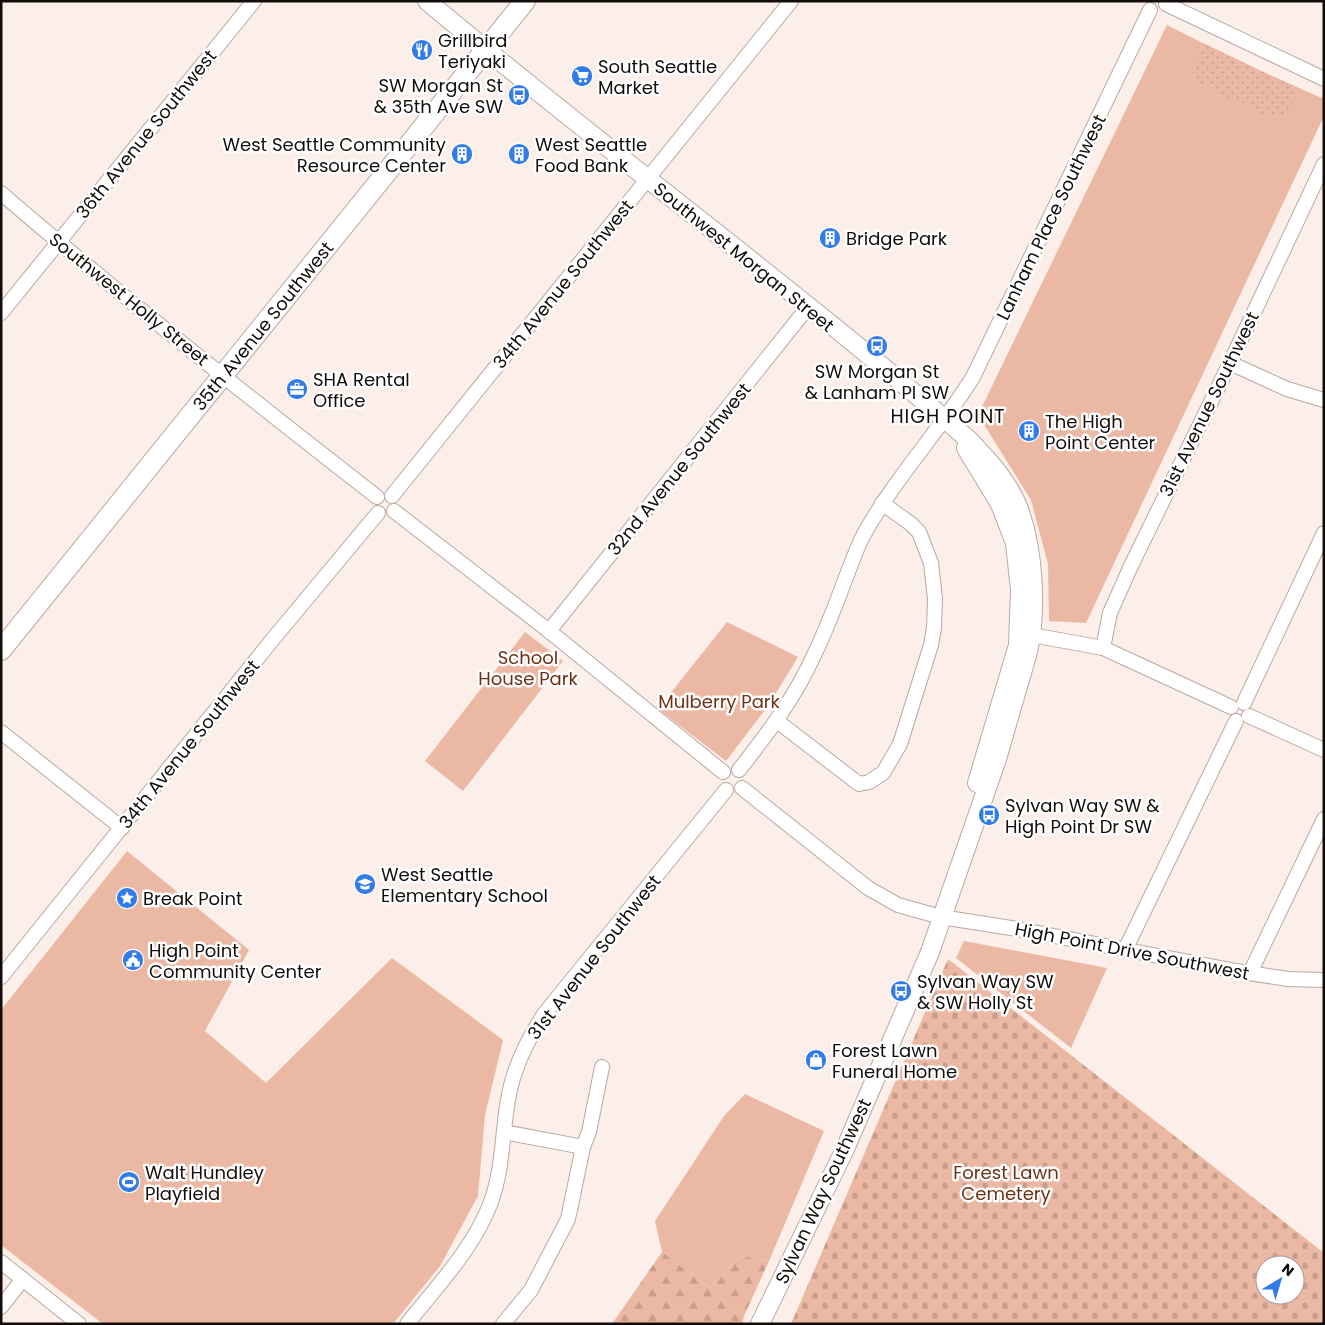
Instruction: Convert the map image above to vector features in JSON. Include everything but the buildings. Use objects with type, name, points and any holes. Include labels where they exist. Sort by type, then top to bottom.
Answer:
[{"type":"main road","name":"35th Avenue Southwest","points":[[1,650],[525,1]]},
{"type":"street","name":"36th Avenue Southwest","points":[[1,313],[254,1]]},
{"type":"street","name":"Southwest Morgan Street","points":[[427,1],[944,418]]},
{"type":"street","name":"34th Avenue Southwest","points":[[392,496],[791,1]]},
{"type":"street","points":[[1146,6],[1159,11],[1166,3],[1324,79]]},
{"type":"street","name":"Lanham Place Southwest","points":[[944,418],[974,378],[1146,6]]},
{"type":"street","name":"31st Avenue Southwest","points":[[1103,648],[1110,613],[1130,568],[1324,164]]},
{"type":"street","name":"Southwest Holly Street","points":[[1,193],[58,242],[223,376],[377,497]]},
{"type":"street","name":"32nd Avenue Southwest","points":[[549,631],[808,307]]},
{"type":"street","points":[[1230,363],[1288,389],[1324,400]]},
{"type":"street","points":[[739,770],[777,720],[800,683],[816,652],[861,540],[882,503],[944,418]]},
{"type":"street","name":"Sylvan Way Southwest","points":[[760,1324],[844,1149],[930,952],[997,758],[1028,652],[1026,634],[1033,601],[1030,564],[1019,511],[1007,487],[992,464],[944,418]]},
{"type":"street","points":[[384,494],[392,496],[396,505],[394,511],[387,515],[378,513],[374,506],[377,497],[384,494]]},
{"type":"street","points":[[777,720],[859,784],[869,782],[883,773],[900,744],[931,645],[934,628],[935,599],[931,563],[919,532],[882,503]]},
{"type":"street","points":[[394,511],[549,631],[723,772]]},
{"type":"street","name":"34th Avenue Southwest","points":[[1,977],[273,639],[378,513]]},
{"type":"street","points":[[1125,950],[1324,533]]},
{"type":"street","points":[[1026,634],[1103,648],[1324,750]]},
{"type":"street","points":[[1,732],[122,828]]},
{"type":"street","points":[[730,768],[739,770],[744,778],[742,788],[734,792],[726,790],[720,780],[723,772],[730,768]]},
{"type":"street","points":[[742,788],[875,893],[898,905],[941,917]]},
{"type":"street","name":"31st Avenue Southwest","points":[[407,1324],[456,1262],[483,1220],[497,1180],[508,1099],[517,1064],[533,1030],[726,790]]},
{"type":"street","points":[[1250,973],[1324,819]]},
{"type":"street","name":"High Point Drive Southwest","points":[[941,917],[1024,930],[1250,973],[1288,979],[1324,980]]},
{"type":"street","points":[[503,1324],[531,1290],[568,1219],[583,1147],[589,1132],[602,1067]]},
{"type":"street","points":[[504,1132],[583,1147]]},
{"type":"street","points":[[1,1262],[78,1324]]},
{"type":"street","points":[[1,1308],[23,1280]]},
{"type":"green space","points":[[1167,25],[1234,59],[1324,99],[1324,116],[1086,623],[1049,621],[1048,564],[1031,500],[978,415]]},
{"type":"green space","points":[[1203,43],[1299,89],[1285,116],[1264,114],[1243,103],[1217,96],[1219,92],[1191,79]]},
{"type":"green space","name":"Mulberry Park","points":[[727,622],[798,657],[768,706],[726,761],[658,709]]},
{"type":"green space","name":"School House Park","points":[[525,632],[563,661],[463,791],[425,761]]},
{"type":"green space","points":[[127,851],[249,950],[205,1031],[266,1083],[392,958],[503,1040],[485,1115],[478,1196],[440,1266],[393,1324],[103,1324],[1,1245],[1,1010]]},
{"type":"green space","points":[[964,941],[1107,968],[1071,1048],[956,958]]},
{"type":"green space","name":"Forest Lawn Cemetery","points":[[948,959],[1324,1253],[1324,1324],[791,1324]]},
{"type":"green space","points":[[745,1094],[824,1131],[769,1261],[741,1256],[710,1288],[662,1252],[655,1221],[724,1116]]},
{"type":"green space","points":[[662,1252],[710,1288],[741,1256],[769,1261],[742,1324],[612,1324]]},
{"type":"place","name":"Grillbird Teriyaki","points":[[422,50]]},
{"type":"place","name":"South Seattle Market","points":[[582,76]]},
{"type":"place","name":"SW Morgan St & 35th Ave SW","points":[[519,95]]},
{"type":"place","name":"West Seattle Community Resource Center","points":[[462,154]]},
{"type":"place","name":"West Seattle Food Bank","points":[[519,154]]},
{"type":"place","name":"Bridge Park","points":[[830,238]]},
{"type":"place","name":"SW Morgan St & Lanham Pl SW","points":[[877,346]]},
{"type":"place","name":"SHA Rental Office","points":[[297,389]]},
{"type":"place","name":"The High Point Center","points":[[1029,431]]},
{"type":"place","name":"Sylvan Way SW & High Point Dr SW","points":[[989,815]]},
{"type":"place","name":"West Seattle Elementary School","points":[[365,884]]},
{"type":"place","name":"Break Point","points":[[127,898]]},
{"type":"place","name":"High Point Community Center","points":[[133,960]]},
{"type":"place","name":"Sylvan Way SW & SW Holly St","points":[[901,991]]},
{"type":"place","name":"Forest Lawn Funeral Home","points":[[816,1060]]},
{"type":"place","name":"Walt Hundley Playfield","points":[[129,1182]]},
{"type":"district","name":"HIGH POINT","points":[[948,416]]}]
